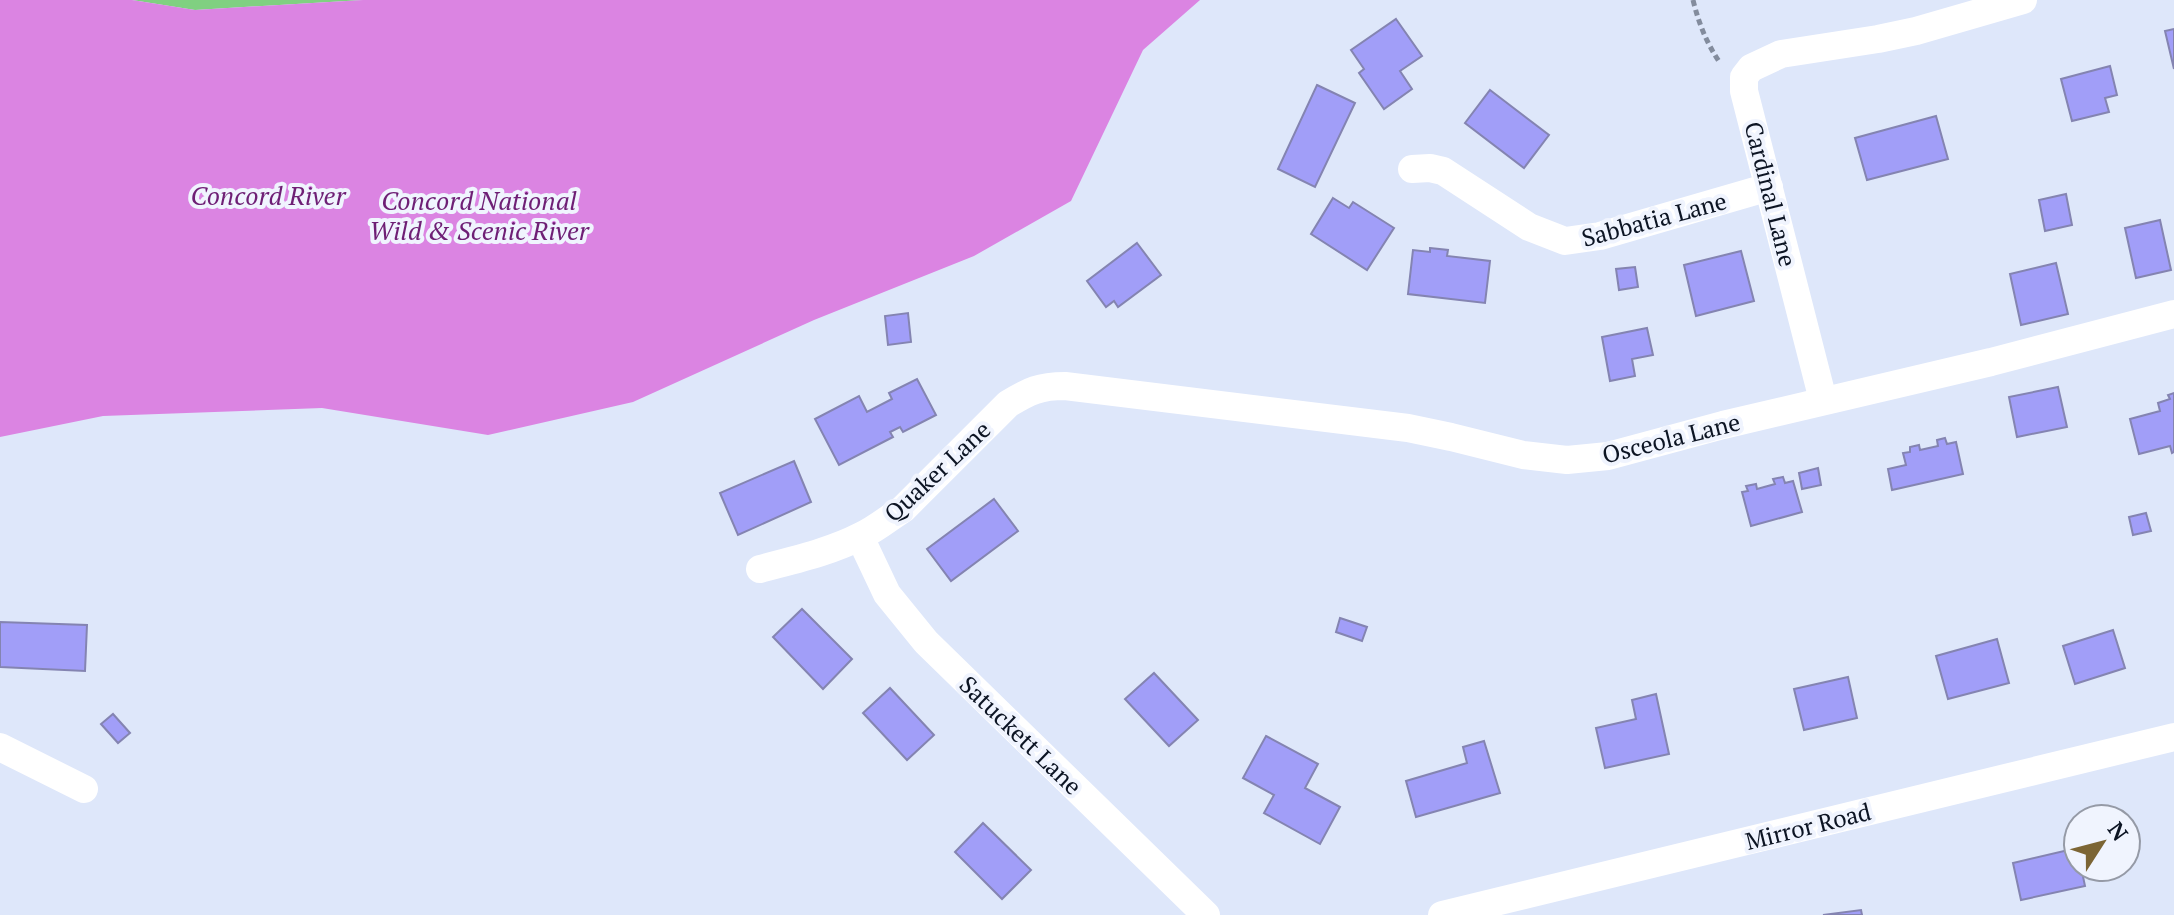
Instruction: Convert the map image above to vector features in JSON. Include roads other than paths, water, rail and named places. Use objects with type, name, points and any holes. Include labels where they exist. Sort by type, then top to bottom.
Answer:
[{"type":"street","name":"Cardinal Lane","points":[[1823,400],[1744,91],[1744,77],[1751,68],[1781,54],[1916,31],[2023,0]]},
{"type":"street","name":"Sabbatia Lane","points":[[1412,169],[1443,171],[1529,227],[1565,241],[1600,236],[1769,187]]},
{"type":"street","name":"Osceola Lane","points":[[1065,386],[1408,428],[1523,455],[1567,460],[1608,456],[2174,314]]},
{"type":"street","name":"Quaker Lane","points":[[760,569],[860,537],[903,509],[1008,404],[1027,392],[1045,386],[1065,386]]},
{"type":"street","name":"Satuckett Lane","points":[[860,537],[887,594],[926,642],[1206,915]]},
{"type":"street","name":"Mirror Road","points":[[1442,915],[2174,737]]},
{"type":"street","points":[[0,747],[84,789]]},
{"type":"water","name":"Concord National Wild & Scenic River","points":[[0,0],[132,0],[195,10],[363,0],[1200,0],[1143,50],[1071,201],[974,256],[814,320],[633,402],[488,435],[322,408],[103,416],[0,437]]},
{"type":"water label","name":"Concord River","points":[[268,195]]}]
